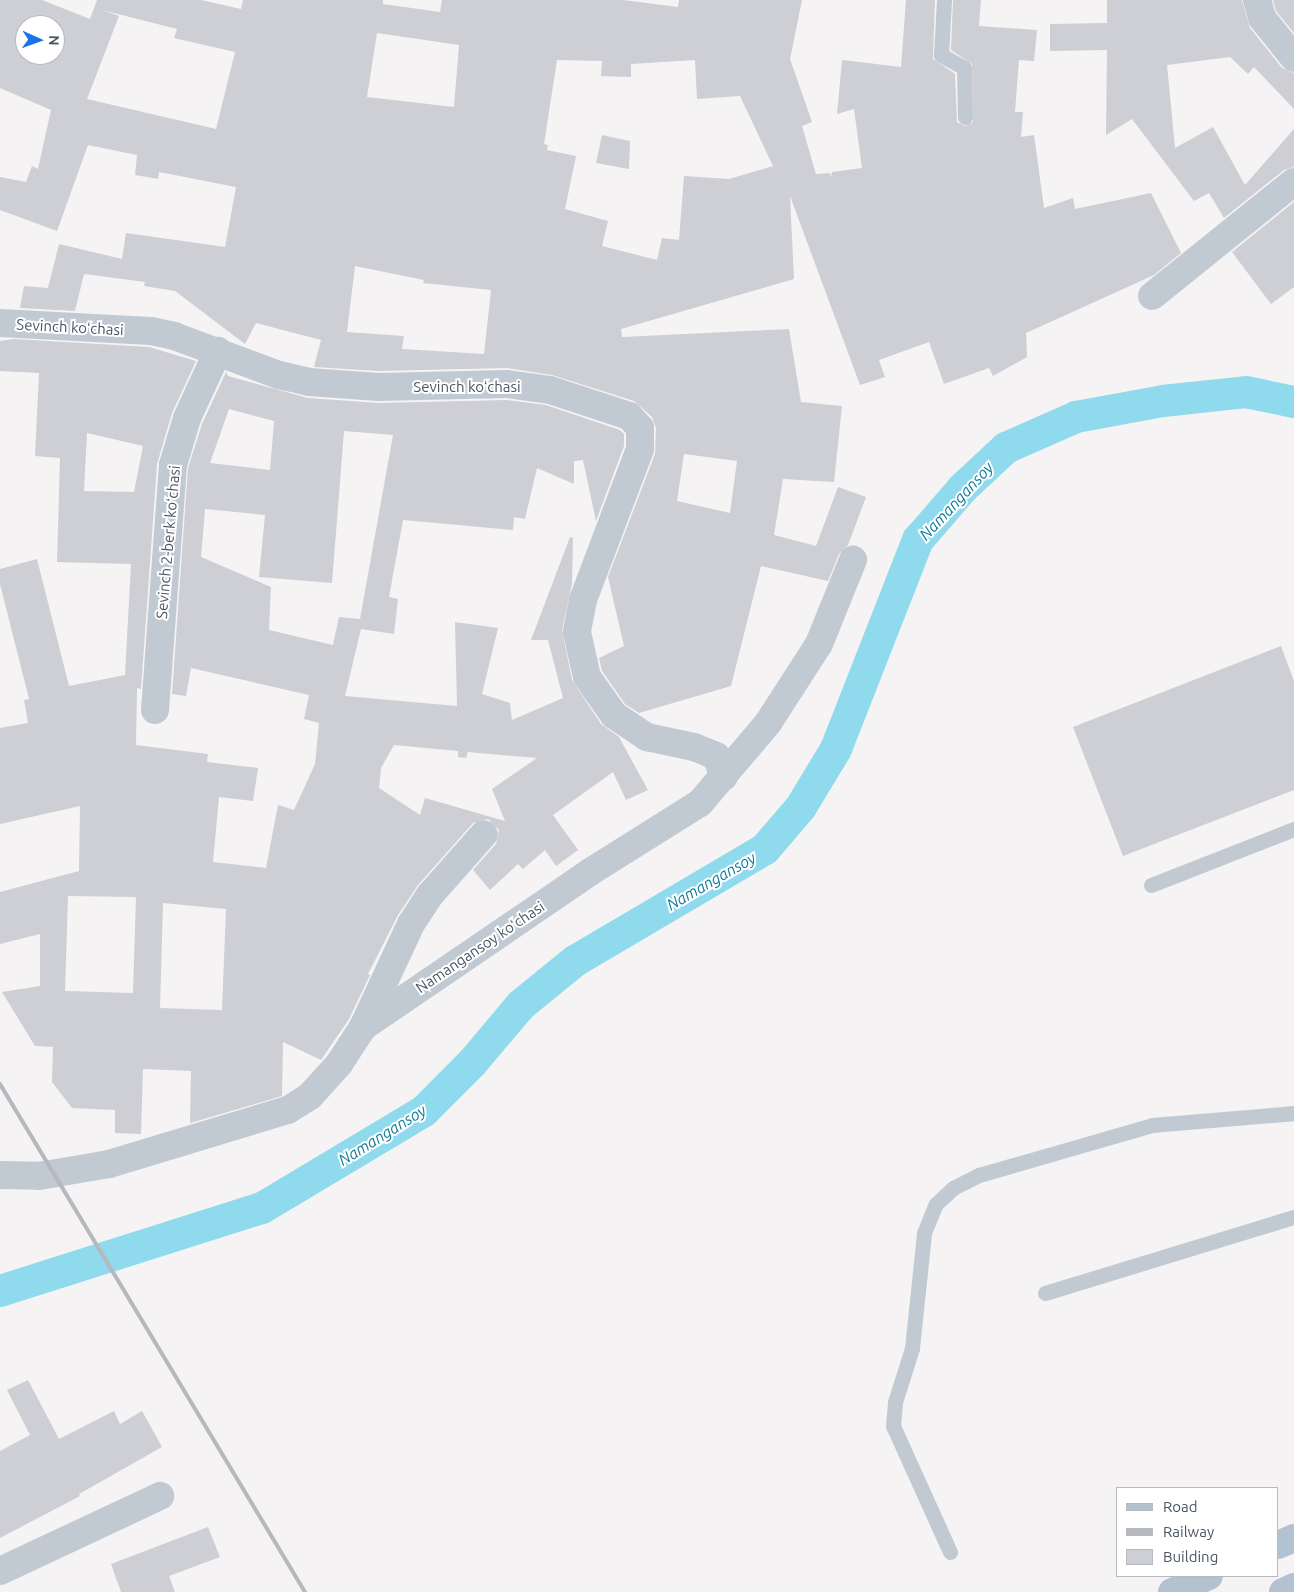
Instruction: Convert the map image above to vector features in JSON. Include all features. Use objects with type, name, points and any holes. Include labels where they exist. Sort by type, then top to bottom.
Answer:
[{"type":"main road","points":[[1279,1545],[1294,1538]]},
{"type":"main road","points":[[1172,1592],[1207,1577]]},
{"type":"main road","points":[[1283,1592],[1294,1587]]},
{"type":"street","points":[[1258,0],[1262,18],[1294,58]]},
{"type":"street","points":[[1152,296],[1294,182]]},
{"type":"street","name":"Sevinch koʻchasi","points":[[0,323],[151,331],[218,351],[279,375],[309,382],[379,387],[507,384],[550,390],[629,416],[640,428],[640,450],[583,600],[577,632],[587,677],[614,714],[647,737],[694,746],[716,756],[724,777]]},
{"type":"street","name":"Sevinch 2-berk koʻchasi","points":[[155,710],[173,465],[187,418],[218,351]]},
{"type":"street","name":"Namangansoy koʻchasi","points":[[0,1175],[40,1176],[109,1164],[288,1110],[310,1096],[339,1064],[363,1027],[590,872],[700,803],[768,723],[819,644],[853,560]]},
{"type":"street","points":[[363,1027],[411,924],[430,895],[484,834]]},
{"type":"street","points":[[0,1571],[160,1496]]},
{"type":"lane","points":[[944,0],[941,55],[964,68],[965,117]]},
{"type":"lane","points":[[1151,885],[1294,829]]},
{"type":"lane","points":[[950,1552],[893,1426],[895,1402],[912,1348],[924,1233],[936,1204],[953,1188],[979,1175],[1152,1125],[1294,1113]]},
{"type":"lane","points":[[1045,1293],[1294,1218]]},
{"type":"building","points":[[0,0],[42,0],[90,19],[97,0],[201,0],[241,9],[243,0],[383,0],[383,4],[440,12],[442,0],[623,0],[678,7],[679,0],[802,0],[790,59],[812,122],[802,126],[816,174],[830,173],[831,177],[832,172],[862,168],[854,109],[837,114],[842,60],[901,67],[906,0],[935,0],[933,59],[955,74],[957,122],[965,126],[973,122],[972,64],[951,50],[953,0],[981,0],[979,26],[1037,30],[1034,61],[1019,60],[1015,112],[1023,112],[1021,137],[1034,135],[1044,208],[1073,198],[1075,209],[1151,193],[1181,253],[1154,275],[1026,333],[1027,357],[993,376],[989,368],[944,384],[929,342],[879,360],[885,377],[860,385],[790,196],[794,279],[621,329],[622,337],[789,329],[801,402],[842,406],[834,482],[783,479],[774,535],[816,546],[838,487],[866,497],[848,545],[839,554],[828,581],[761,566],[731,686],[639,713],[625,704],[602,671],[599,658],[624,646],[608,577],[655,454],[656,428],[652,417],[634,401],[552,375],[507,368],[379,371],[314,367],[321,340],[256,323],[245,344],[175,291],[144,286],[145,282],[84,274],[75,311],[20,308],[24,286],[48,288],[59,244],[122,259],[126,233],[225,247],[236,187],[159,172],[158,179],[135,175],[137,155],[88,145],[57,231],[0,210],[0,177],[26,182],[32,166],[38,169],[51,110],[0,88]],"holes":[[[102,10],[177,29],[174,38],[235,52],[216,129],[87,99],[119,16]],[[377,33],[459,45],[454,107],[367,97]],[[557,60],[602,61],[601,76],[631,77],[631,64],[695,60],[697,99],[740,96],[773,166],[729,179],[684,176],[679,240],[662,238],[657,260],[602,246],[608,221],[565,209],[576,156],[547,150],[548,145],[544,144]],[[355,266],[424,280],[423,283],[491,290],[484,354],[402,349],[404,336],[347,332]],[[684,454],[737,461],[730,513],[677,501]]]},
{"type":"building","points":[[1107,0],[1242,0],[1250,28],[1282,68],[1294,73],[1294,109],[1254,67],[1248,74],[1230,57],[1167,65],[1175,148],[1213,127],[1245,185],[1294,129],[1294,167],[1284,170],[1224,218],[1209,193],[1194,201],[1132,119],[1106,135],[1107,50],[1050,51],[1050,24],[1107,23]]},
{"type":"building","points":[[1273,0],[1294,0],[1294,33],[1276,11]]},
{"type":"building","points":[[602,135],[630,141],[629,169],[596,163]]},
{"type":"building","points":[[1294,202],[1294,287],[1271,304],[1232,252]]},
{"type":"building","points":[[14,339],[149,347],[196,361],[172,413],[157,464],[141,689],[137,688],[136,745],[208,754],[207,762],[258,768],[253,801],[219,797],[213,862],[266,868],[278,805],[294,810],[315,764],[319,723],[304,719],[309,695],[191,668],[186,696],[172,694],[188,468],[202,424],[226,372],[228,376],[308,398],[379,403],[506,400],[546,405],[620,430],[624,434],[624,446],[596,521],[583,460],[574,461],[574,484],[537,468],[525,519],[514,517],[513,530],[403,520],[389,597],[398,599],[394,634],[361,629],[345,696],[457,706],[455,622],[498,628],[482,694],[510,703],[512,720],[563,698],[548,640],[531,640],[570,537],[573,538],[572,584],[562,630],[572,680],[601,724],[619,737],[648,790],[626,800],[613,772],[553,815],[578,850],[556,866],[545,850],[523,869],[518,864],[490,890],[473,870],[496,844],[499,830],[488,819],[473,823],[418,885],[398,915],[368,974],[370,975],[349,1019],[321,1060],[283,1042],[282,1096],[190,1123],[191,1071],[143,1069],[141,1134],[115,1133],[115,1110],[72,1108],[52,1082],[53,1047],[35,1046],[2,992],[40,986],[40,934],[0,944],[0,892],[79,871],[80,806],[0,824],[0,728],[28,723],[24,700],[29,699],[0,584],[0,569],[37,559],[69,686],[125,675],[131,564],[57,562],[60,458],[35,456],[39,373],[0,371],[0,341]],"holes":[[[229,409],[274,421],[270,470],[210,463]],[[344,431],[393,435],[360,619],[339,617],[333,645],[269,630],[271,587],[201,557],[205,509],[265,515],[259,577],[332,583]],[[87,433],[143,446],[134,492],[84,491]],[[394,745],[458,751],[458,757],[466,758],[468,752],[537,758],[492,789],[505,821],[425,798],[420,815],[379,788],[381,768]],[[68,896],[136,897],[133,993],[65,991]],[[163,903],[226,909],[222,1010],[160,1008]]]},
{"type":"building","points":[[1281,646],[1294,681],[1294,790],[1123,856],[1073,727]]},
{"type":"building","points":[[28,1380],[59,1439],[114,1411],[120,1424],[142,1411],[162,1447],[79,1494],[80,1496],[0,1538],[0,1451],[30,1435],[7,1390]]},
{"type":"building","points":[[208,1527],[220,1557],[169,1576],[175,1592],[121,1592],[111,1564]]},
{"type":"waterway","name":"Namangansoy","points":[[0,1291],[262,1208],[424,1111],[472,1063],[521,1005],[575,961],[765,849],[801,807],[836,749],[918,540],[963,488],[1006,448],[1076,417],[1163,401],[1246,392],[1294,402]]},
{"type":"railway","points":[[0,1084],[305,1592]]}]
